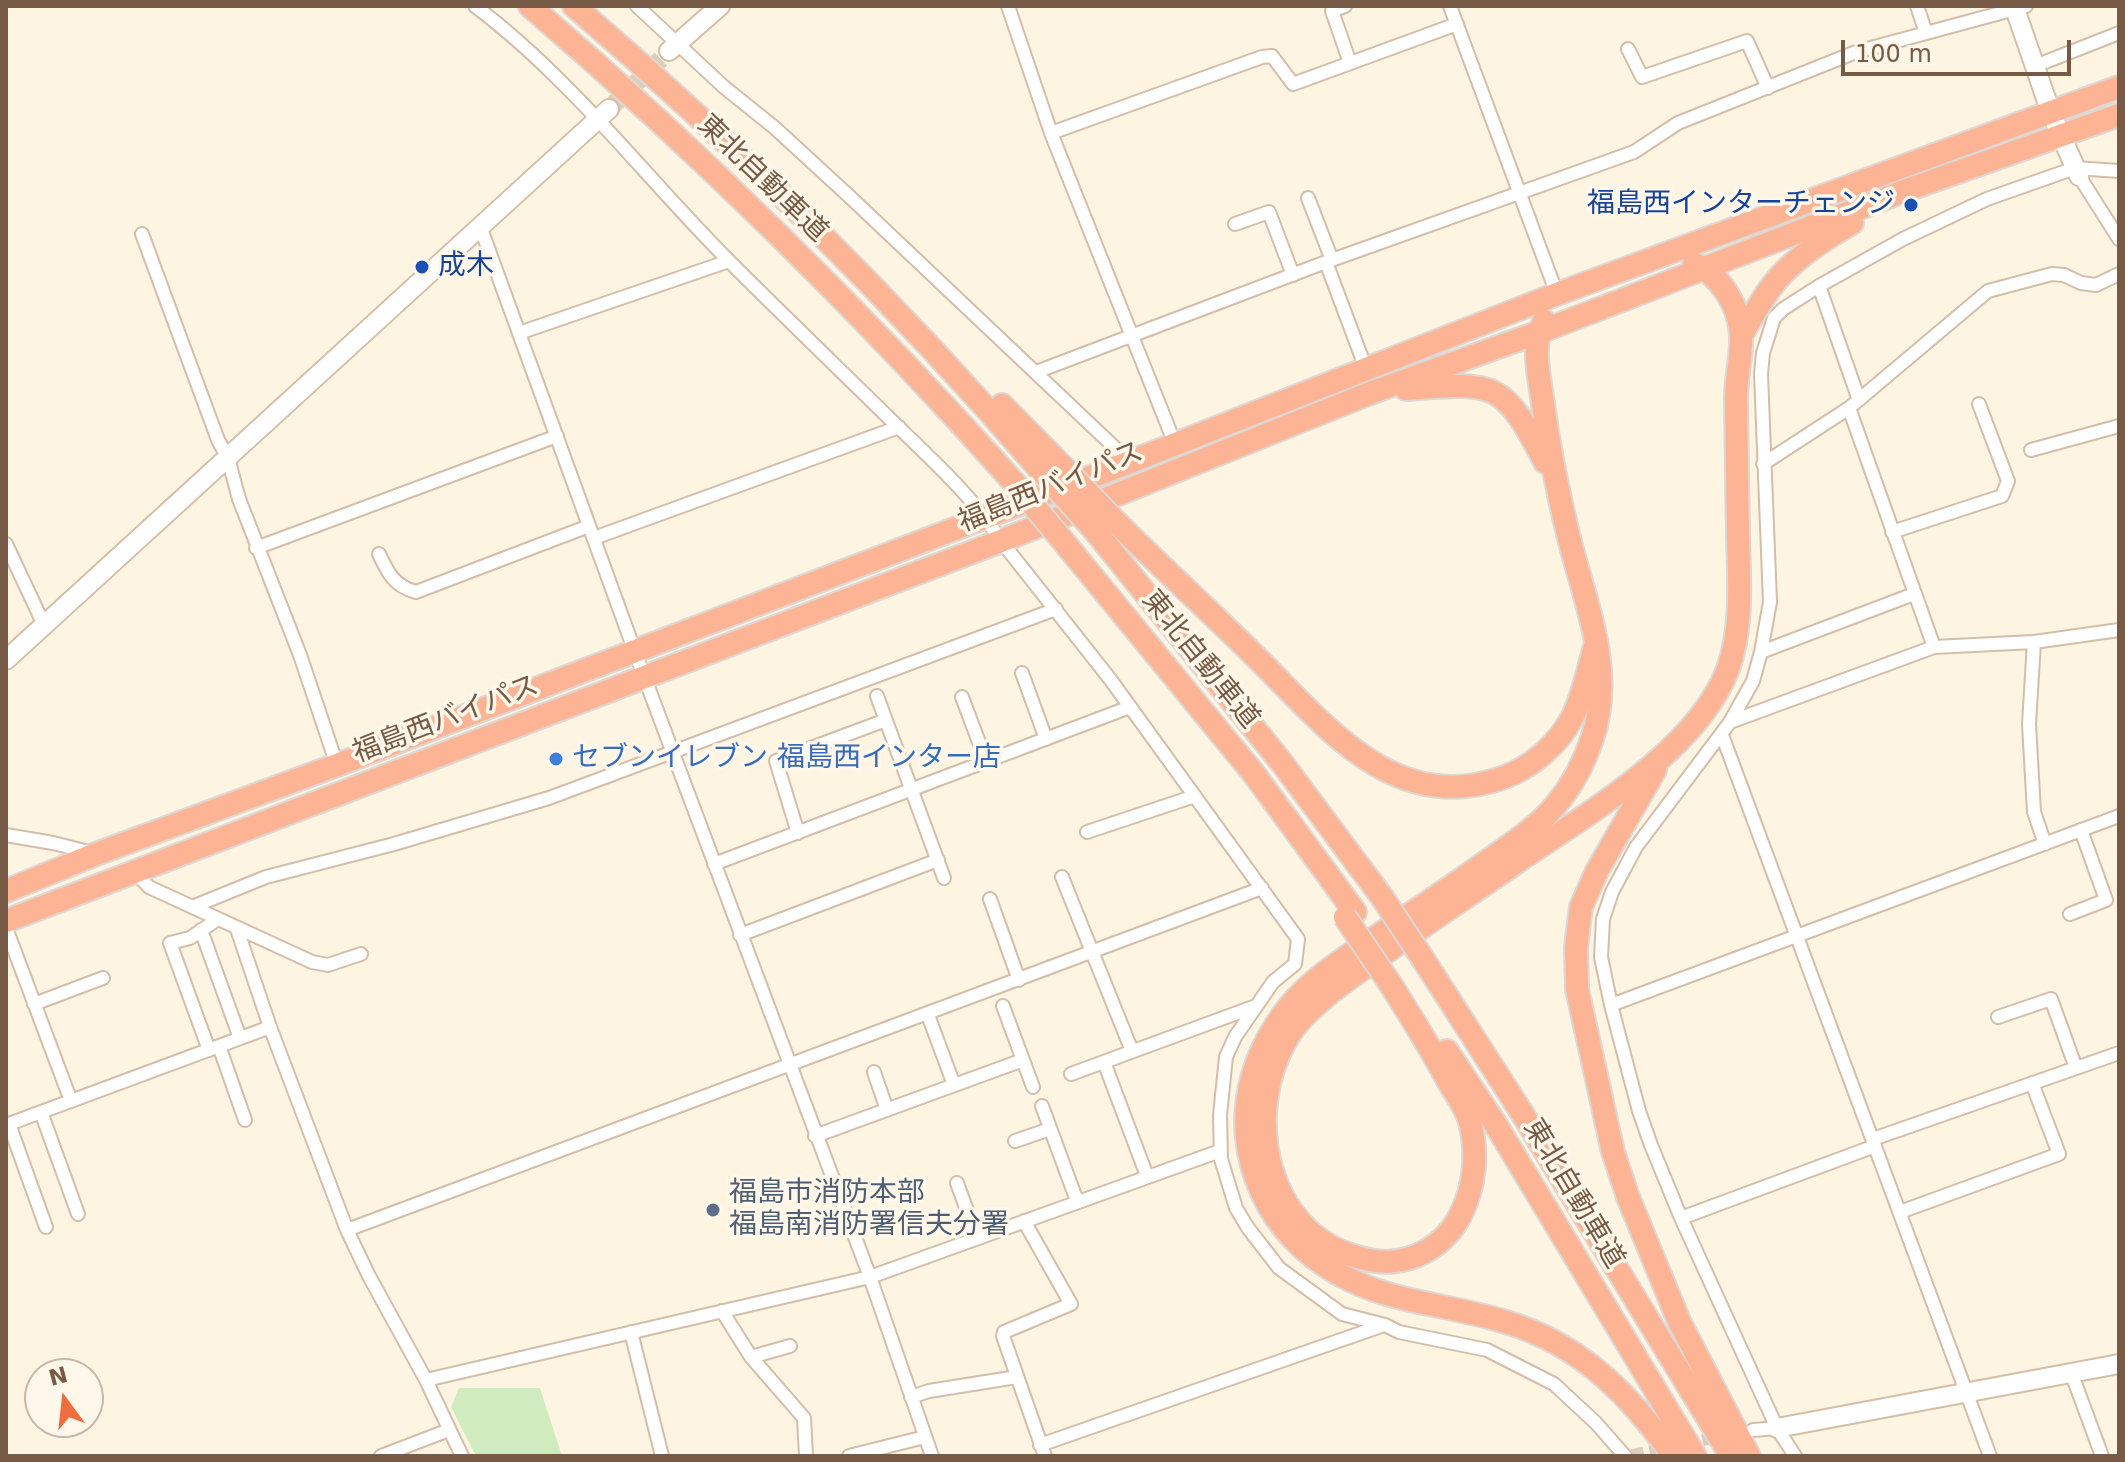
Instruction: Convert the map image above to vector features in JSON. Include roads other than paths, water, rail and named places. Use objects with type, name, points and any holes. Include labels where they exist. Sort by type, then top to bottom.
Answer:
[{"type":"highway","name":"東北自動車道","points":[[530,6],[613,78],[722,181],[887,346],[1018,487],[1254,774],[1504,1138],[1695,1456]]},
{"type":"highway","name":"東北自動車道","points":[[574,6],[701,119],[1016,418],[1052,469],[1105,526],[1382,897],[1522,1113],[1731,1456]]},
{"type":"highway","name":"福島西バイパス","points":[[6,891],[96,854],[1130,462],[1557,294],[2119,87]]},
{"type":"highway","name":"福島西バイパス","points":[[6,921],[1001,541],[1373,392],[1537,333],[1904,191],[2119,115]]},
{"type":"highway","points":[[1741,336],[1773,284],[1790,267],[1831,235],[1904,191]]},
{"type":"highway","points":[[1396,981],[1469,1119],[1475,1150],[1471,1190],[1465,1207],[1448,1234],[1425,1251],[1387,1263],[1345,1254],[1327,1244],[1299,1220],[1278,1187],[1265,1146],[1265,1103],[1285,1041],[1306,1015],[1332,991],[1620,791],[1689,730],[1720,686],[1729,667],[1739,591],[1735,380],[1741,336],[1735,310],[1725,289],[1705,268],[1667,254]]},
{"type":"highway","points":[[1557,294],[1537,333],[1537,361],[1557,484],[1602,674],[1598,715],[1586,754],[1566,792],[1526,834],[1348,956],[1298,996],[1267,1039],[1254,1069],[1247,1101],[1246,1133],[1260,1188],[1273,1216],[1293,1241],[1315,1260],[1341,1277],[1400,1298],[1503,1320],[1559,1344],[1615,1385],[1636,1406],[1674,1456]]},
{"type":"highway","points":[[1373,392],[1459,385],[1480,387],[1501,395],[1523,419],[1557,484]]},
{"type":"highway","points":[[1105,526],[1325,727],[1377,765],[1416,783],[1466,787],[1500,779],[1529,766],[1552,745],[1573,717],[1596,645]]},
{"type":"highway","points":[[1666,752],[1597,871],[1581,907],[1576,947],[1577,989],[1613,1152],[1628,1197],[1679,1321],[1749,1456]]},
{"type":"street","points":[[475,6],[507,30],[602,114],[729,261],[899,427],[985,517],[1130,707],[1298,939],[1299,951],[1295,964],[1273,982],[1235,1037],[1226,1057],[1220,1115],[1221,1159],[1236,1208],[1279,1268],[1342,1314],[1385,1325],[1399,1332],[1487,1350],[1554,1384],[1626,1456],[1633,1456]]},
{"type":"street","points":[[637,6],[673,47],[775,128],[1130,462]]},
{"type":"street","points":[[673,47],[720,6]]},
{"type":"street","points":[[1008,6],[1051,133],[1175,444]]},
{"type":"street","points":[[1345,6],[1332,11],[1350,63]]},
{"type":"street","points":[[1450,6],[1557,294]]},
{"type":"street","points":[[1917,6],[1926,33]]},
{"type":"street","points":[[1036,372],[1329,261],[1521,195],[1634,152],[1668,128],[1856,52],[2018,7],[2051,113],[2077,172],[2119,239]]},
{"type":"street","points":[[1051,133],[1262,57],[1272,56],[1293,84],[1457,24]]},
{"type":"street","points":[[2035,66],[2119,33]]},
{"type":"street","points":[[1628,49],[1642,77],[1747,41],[1768,88]]},
{"type":"street","points":[[6,660],[602,114]]},
{"type":"street","points":[[1795,1456],[1777,1428],[1681,1218],[1639,1111],[1601,957],[1603,919],[1612,892],[1636,847],[1722,735],[1753,681],[1770,602],[1761,374],[1774,318],[1819,286],[1903,239],[1987,199],[2077,172],[2119,171]]},
{"type":"street","points":[[1308,198],[1366,369]]},
{"type":"street","points":[[1235,224],[1269,212],[1293,275]]},
{"type":"street","points":[[480,226],[644,677],[870,1277],[932,1456]]},
{"type":"street","points":[[142,234],[218,440],[228,458],[256,548],[300,655],[337,765]]},
{"type":"street","points":[[519,333],[729,261]]},
{"type":"street","points":[[1763,464],[1854,404],[1988,291],[2052,274],[2096,285],[2119,274]]},
{"type":"street","points":[[1819,286],[1892,532],[1934,647]]},
{"type":"street","points":[[1892,532],[2002,496],[2008,481],[1979,404]]},
{"type":"street","points":[[2031,450],[2119,426]]},
{"type":"street","points":[[379,554],[394,582],[416,592],[899,427]]},
{"type":"street","points":[[256,548],[557,436]]},
{"type":"street","points":[[6,544],[44,625]]},
{"type":"street","points":[[1761,652],[1914,594]]},
{"type":"street","points":[[192,907],[266,877],[394,844],[549,798],[1056,609]]},
{"type":"street","points":[[1730,722],[1934,647],[2034,642],[2119,630]]},
{"type":"street","points":[[2034,642],[2029,724],[2034,812],[2045,844]]},
{"type":"street","points":[[1022,673],[1046,739]]},
{"type":"street","points":[[877,696],[944,878]]},
{"type":"street","points":[[962,697],[986,761]]},
{"type":"street","points":[[714,864],[1130,707]]},
{"type":"street","points":[[798,833],[776,761],[886,720]]},
{"type":"street","points":[[1722,735],[1990,1456]]},
{"type":"street","points":[[1087,832],[1195,796]]},
{"type":"street","points":[[1611,1005],[2119,816]]},
{"type":"street","points":[[2070,914],[2106,900],[2081,830]]},
{"type":"street","points":[[6,835],[96,854]]},
{"type":"street","points":[[740,935],[938,860]]},
{"type":"street","points":[[134,871],[149,887],[312,962],[328,965],[361,954]]},
{"type":"street","points":[[1062,877],[1132,1051]]},
{"type":"street","points":[[347,1230],[1262,888]]},
{"type":"street","points":[[990,899],[1019,980]]},
{"type":"street","points":[[218,919],[190,938],[170,943],[245,1120]]},
{"type":"street","points":[[6,928],[71,1101]]},
{"type":"street","points":[[237,929],[270,1027],[347,1230],[462,1456]]},
{"type":"street","points":[[201,930],[240,1038]]},
{"type":"street","points":[[34,1004],[103,978]]},
{"type":"street","points":[[1998,1017],[2051,999],[2076,1068]]},
{"type":"street","points":[[1071,1074],[1257,1005]]},
{"type":"street","points":[[1003,1006],[1033,1087]]},
{"type":"street","points":[[928,1015],[954,1085]]},
{"type":"street","points":[[46,1227],[8,1125],[270,1027]]},
{"type":"street","points":[[1681,1218],[1874,1142],[2119,1053]]},
{"type":"street","points":[[815,1136],[1023,1060]]},
{"type":"street","points":[[1104,1062],[1147,1176]]},
{"type":"street","points":[[874,1072],[887,1110]]},
{"type":"street","points":[[1900,1212],[2059,1154],[2032,1083]]},
{"type":"street","points":[[1042,1106],[1077,1201]]},
{"type":"street","points":[[41,1112],[78,1214]]},
{"type":"street","points":[[1015,1141],[1050,1129]]},
{"type":"street","points":[[426,1380],[870,1277],[1220,1151]]},
{"type":"street","points":[[957,1183],[977,1238]]},
{"type":"street","points":[[1024,1221],[1071,1304],[1004,1332],[1003,1336],[1042,1450],[1385,1325]]},
{"type":"street","points":[[722,1311],[751,1357],[804,1418],[806,1456]]},
{"type":"street","points":[[631,1332],[662,1456]]},
{"type":"street","points":[[751,1357],[790,1346]]},
{"type":"street","points":[[1753,1430],[2119,1364]]},
{"type":"street","points":[[2071,1372],[2102,1456]]},
{"type":"street","points":[[911,1397],[929,1391],[1017,1377]]},
{"type":"street","points":[[381,1456],[449,1430]]},
{"type":"street","points":[[849,1456],[925,1437]]},
{"type":"tunnel","points":[[609,109],[669,51]]},
{"type":"tunnel","points":[[1632,1455],[1722,1436]]},
{"type":"place","name":"福島西インターチェンジ","points":[[1911,205]]},
{"type":"place","name":"成木","points":[[422,267]]},
{"type":"place","name":"セブンイレブン 福島西インター店","points":[[556,759]]},
{"type":"place","name":"福島市消防本部 福島南消防署信夫分署","points":[[713,1210]]}]
